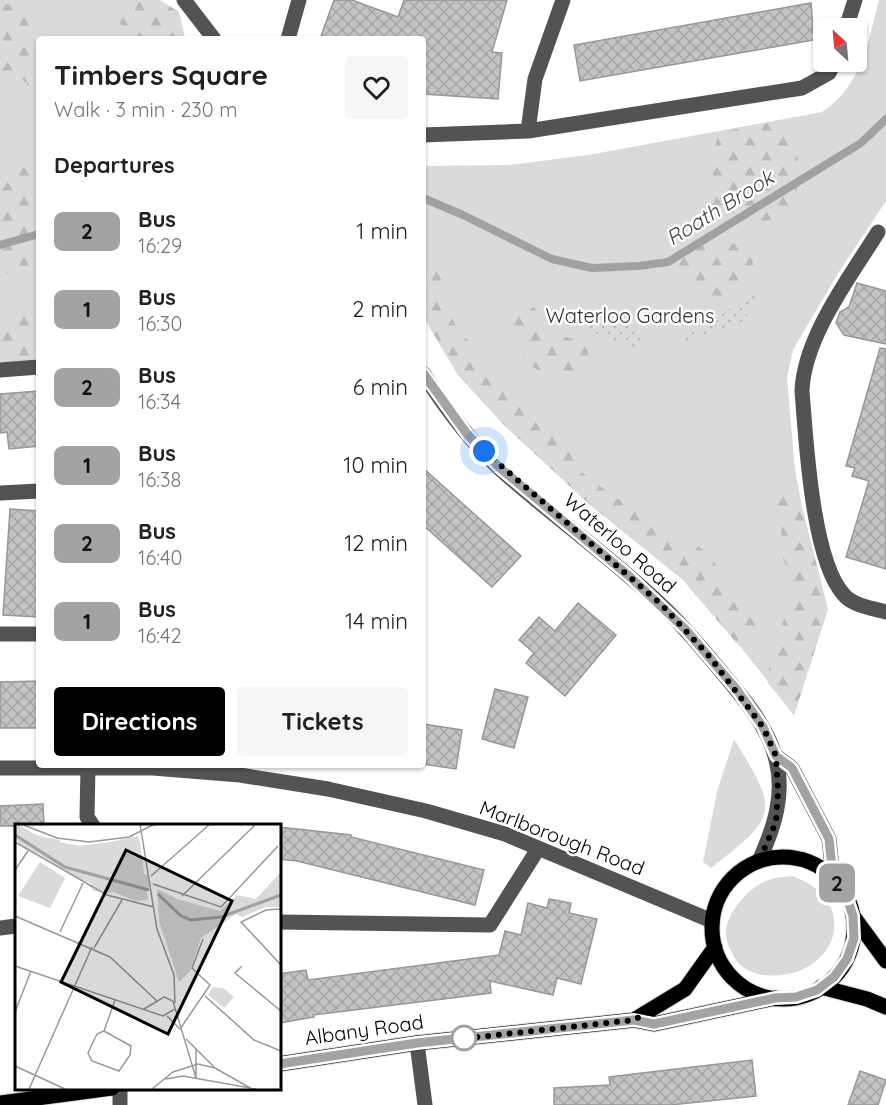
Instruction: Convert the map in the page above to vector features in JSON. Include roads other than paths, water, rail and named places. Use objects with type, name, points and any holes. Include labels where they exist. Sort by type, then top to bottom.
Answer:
[{"type":"main road","points":[[778,857],[798,858],[817,865],[833,877],[846,895],[853,916],[854,938],[847,959],[834,977],[821,987],[796,997],[775,998],[754,992],[736,981],[723,965],[715,947],[712,921],[725,887],[740,872],[759,861],[778,857]]},
{"type":"main road","points":[[853,916],[886,961]]},
{"type":"main road","name":"Albany Road","points":[[634,1020],[685,988],[715,947]]},
{"type":"main road","points":[[821,987],[867,999],[886,1007]]},
{"type":"main road","name":"Albany Road","points":[[280,1064],[417,1043],[634,1020],[654,1024],[775,998]]},
{"type":"main road","points":[[0,1102],[103,1090]]},
{"type":"street","points":[[184,0],[212,36]]},
{"type":"street","points":[[289,36],[299,0]]},
{"type":"street","points":[[528,131],[535,80],[563,0]]},
{"type":"street","points":[[849,18],[855,0]]},
{"type":"street","points":[[426,135],[528,131],[802,88],[830,72]]},
{"type":"street","points":[[878,232],[825,319],[803,372],[802,391],[816,519],[835,584],[854,603],[886,612]]},
{"type":"street","points":[[0,370],[36,367]]},
{"type":"street","name":"Waterloo Road","points":[[426,381],[467,434],[500,468],[629,576],[686,630],[763,727],[776,756],[778,792],[776,822],[759,861]]},
{"type":"street","points":[[0,493],[36,490]]},
{"type":"street","points":[[0,634],[36,634]]},
{"type":"street","name":"Waterloo Road","points":[[776,756],[792,768],[829,839],[833,877]]},
{"type":"street","name":"Marlborough Road","points":[[0,768],[36,768]]},
{"type":"street","points":[[92,824],[87,817],[98,768]]},
{"type":"street","name":"Marlborough Road","points":[[153,768],[240,775],[328,789],[426,811],[505,834],[712,921]]},
{"type":"street","points":[[280,922],[490,925],[538,849]]},
{"type":"street","points":[[0,928],[15,926]]},
{"type":"street","points":[[417,1043],[425,1105]]},
{"type":"waterway","name":"Roath Brook","points":[[426,199],[552,259],[592,268],[668,262],[861,143],[886,119]]},
{"type":"waterway","name":"Roath Brook","points":[[0,245],[36,235]]},
{"type":"park label","name":"Waterloo Gardens","points":[[630,316]]}]
